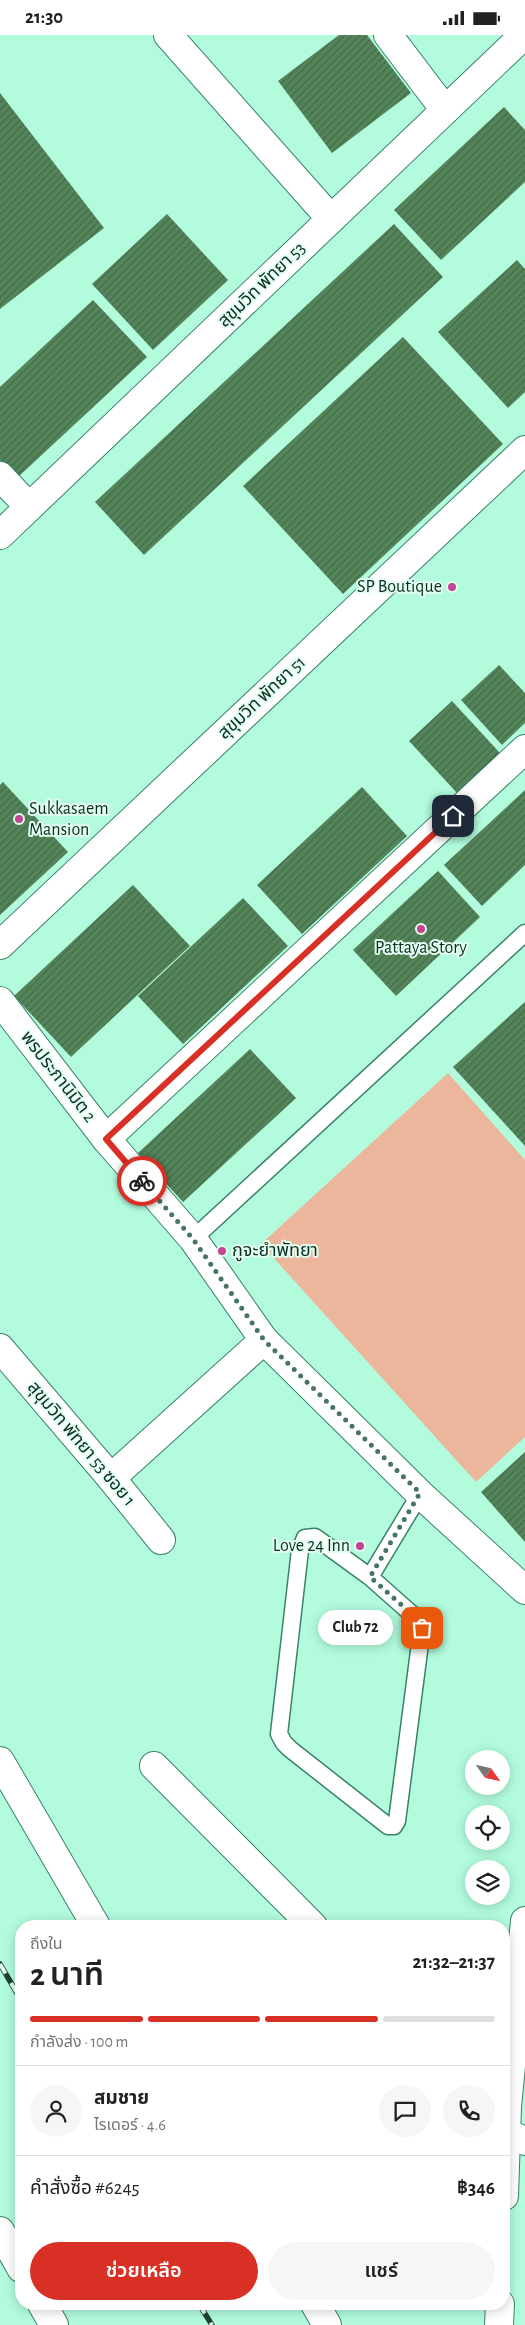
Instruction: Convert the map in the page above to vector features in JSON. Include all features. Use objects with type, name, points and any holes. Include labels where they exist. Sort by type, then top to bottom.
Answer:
[{"type":"street","points":[[168,35],[331,219]]},
{"type":"street","points":[[388,35],[445,110]]},
{"type":"street","name":"สุขุมวิท พัทยา 53","points":[[0,535],[524,35]]},
{"type":"street","name":"สุขุมวิท พัทยา 51","points":[[0,945],[525,450]]},
{"type":"street","points":[[0,476],[29,507]]},
{"type":"street","points":[[106,1139],[525,749]]},
{"type":"street","name":"พรประภานิมิต 2","points":[[0,1001],[106,1139],[193,1239],[264,1340],[420,1493],[525,1590]]},
{"type":"street","points":[[111,1478],[264,1340]]},
{"type":"street","name":"สุขุมวิท พัทยา 53 ซอย 1","points":[[0,1349],[111,1478],[161,1541]]},
{"type":"street","points":[[0,1761],[93,1920]]},
{"type":"street","points":[[154,1765],[307,1920]]},
{"type":"street","points":[[511,2121],[525,1921]]},
{"type":"street","points":[[0,2231],[15,2257]]},
{"type":"street","points":[[45,2310],[54,2325]]},
{"type":"street","points":[[318,2310],[327,2325]]},
{"type":"street","points":[[499,2325],[500,2310]]},
{"type":"lane","points":[[193,1239],[525,933]]},
{"type":"lane","points":[[370,1577],[420,1493]]},
{"type":"lane","points":[[315,1537],[370,1577],[414,1616],[422,1628],[397,1821],[394,1826],[388,1826],[290,1749],[279,1734],[300,1550],[305,1539],[315,1537]]},
{"type":"shaded area","points":[[448,1073],[525,1160],[525,1437],[476,1482],[261,1244]]},
{"type":"building","points":[[339,35],[367,35],[411,93],[332,153],[278,81]]},
{"type":"building","points":[[0,93],[104,228],[0,309]]},
{"type":"building","points":[[504,107],[525,130],[525,182],[441,260],[394,210]]},
{"type":"building","points":[[167,214],[228,280],[153,350],[92,284]]},
{"type":"building","points":[[394,224],[443,277],[144,555],[95,502]]},
{"type":"building","points":[[517,260],[525,269],[525,392],[508,408],[438,332]]},
{"type":"building","points":[[93,300],[147,357],[17,478],[0,460],[0,387]]},
{"type":"building","points":[[403,337],[503,444],[343,594],[243,486]]},
{"type":"building","points":[[499,665],[525,693],[525,723],[502,745],[461,700]]},
{"type":"building","points":[[452,701],[500,753],[457,793],[409,741]]},
{"type":"building","name":"Sukkasaem Mansion","points":[[3,782],[68,852],[0,915],[0,785]]},
{"type":"building","points":[[362,787],[407,836],[302,934],[257,885]]},
{"type":"building","points":[[525,790],[525,865],[482,906],[444,865]]},
{"type":"building","name":"Pattaya Story","points":[[438,871],[480,917],[396,996],[353,950]]},
{"type":"building","points":[[133,885],[190,946],[71,1057],[14,996]]},
{"type":"building","points":[[243,898],[288,946],[183,1044],[138,996]]},
{"type":"building","points":[[525,1002],[525,1146],[453,1067]]},
{"type":"building","points":[[250,1049],[296,1098],[183,1202],[138,1153]]},
{"type":"building","points":[[525,1452],[525,1542],[481,1492]]},
{"type":"railway","points":[[0,1964],[15,1990]]},
{"type":"railway","points":[[203,2310],[212,2325]]},
{"type":"way so far","points":[[142,1181],[193,1239],[264,1340],[420,1493],[370,1577],[414,1616],[422,1628]]},
{"type":"place","name":"SP Boutique","points":[[452,587]]},
{"type":"place","name":"Sukkasaem Mansion","points":[[19,819]]},
{"type":"place","name":"Pattaya Story","points":[[421,929]]},
{"type":"place","name":"กูจะยำพัทยา","points":[[222,1251]]},
{"type":"place","name":"Love 24 Inn","points":[[360,1546]]},
{"type":"place","name":"Club 72","points":[[422,1628]]},
{"type":"route","points":[[142,1181],[106,1139],[453,816]]}]
